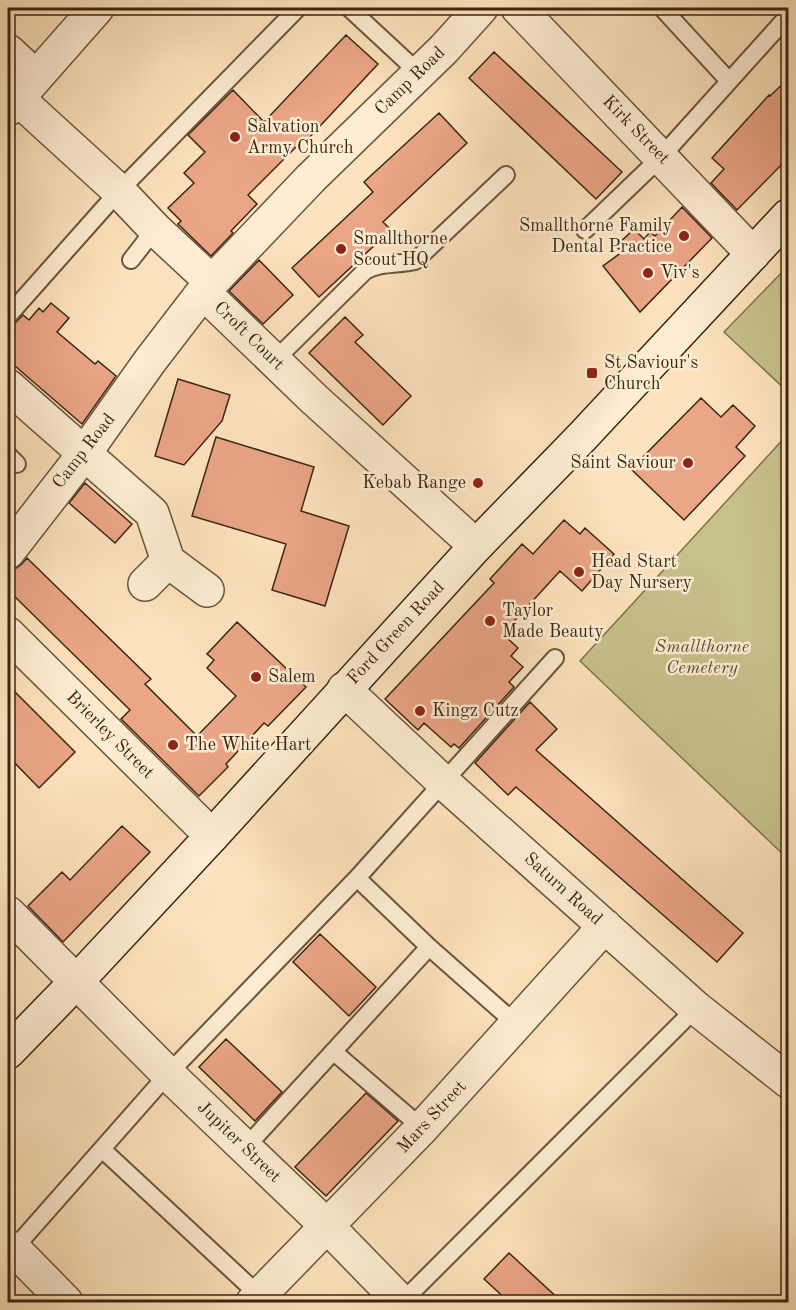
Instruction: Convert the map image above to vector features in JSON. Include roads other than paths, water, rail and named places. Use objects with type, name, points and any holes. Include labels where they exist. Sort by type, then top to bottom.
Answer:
[{"type":"street","points":[[20,95],[97,8]]},
{"type":"street","name":"Camp Road","points":[[8,552],[208,287],[311,178],[444,49],[480,8]]},
{"type":"street","name":"Kirk Street","points":[[518,8],[753,254]]},
{"type":"street","name":"Croft Court","points":[[8,51],[20,95],[119,191],[274,361],[476,546]]},
{"type":"street","name":"Ford Green Road","points":[[8,1052],[212,836],[476,546],[590,429],[789,216]]},
{"type":"street","points":[[8,386],[152,513],[168,561],[207,590]]},
{"type":"street","points":[[145,584],[168,561]]},
{"type":"street","name":"Brierley Street","points":[[8,634],[212,836]]},
{"type":"street","name":"Saturn Road","points":[[344,689],[442,781],[696,1008],[789,1081]]},
{"type":"street","name":"Jupiter Street","points":[[8,913],[168,1074],[328,1227],[401,1302]]},
{"type":"street","name":"Mars Street","points":[[260,1300],[422,1128],[604,926]]},
{"type":"street","points":[[11,1252],[66,1302]]},
{"type":"lane","points":[[8,316],[119,191],[298,8]]},
{"type":"lane","points":[[349,8],[419,73]]},
{"type":"lane","points":[[662,8],[729,81]]},
{"type":"lane","points":[[585,230],[661,157],[789,16]]},
{"type":"lane","points":[[274,361],[365,271],[375,265],[415,261],[506,175]]},
{"type":"lane","points":[[131,260],[155,229]]},
{"type":"lane","points":[[11,1252],[168,1074],[357,878],[555,658]]},
{"type":"lane","points":[[357,878],[429,947],[516,1024]]},
{"type":"lane","points":[[245,1148],[429,947]]},
{"type":"lane","points":[[401,1302],[696,1008]]},
{"type":"lane","points":[[334,1052],[422,1128]]},
{"type":"lane","points":[[103,1150],[260,1300]]},
{"type":"place","name":"Salvation Army Church","points":[[235,137]]},
{"type":"place","name":"Smallthorne Family Dental Practice","points":[[684,236]]},
{"type":"place","name":"Smallthorne Scout HQ","points":[[341,249]]},
{"type":"place","name":"Viv's","points":[[648,273]]},
{"type":"place","name":"St Saviour's Church","points":[[592,373]]},
{"type":"place","name":"Saint Saviour","points":[[688,463]]},
{"type":"place","name":"Kebab Range","points":[[478,483]]},
{"type":"place","name":"Head Start Day Nursery","points":[[579,572]]},
{"type":"place","name":"Taylor Made Beauty","points":[[490,621]]},
{"type":"place","name":"Salem","points":[[256,677]]},
{"type":"place","name":"Kingz Cutz","points":[[420,711]]},
{"type":"place","name":"The White Hart","points":[[173,745]]},
{"type":"park label","name":"Smallthorne Cemetery","points":[[702,657]]}]
